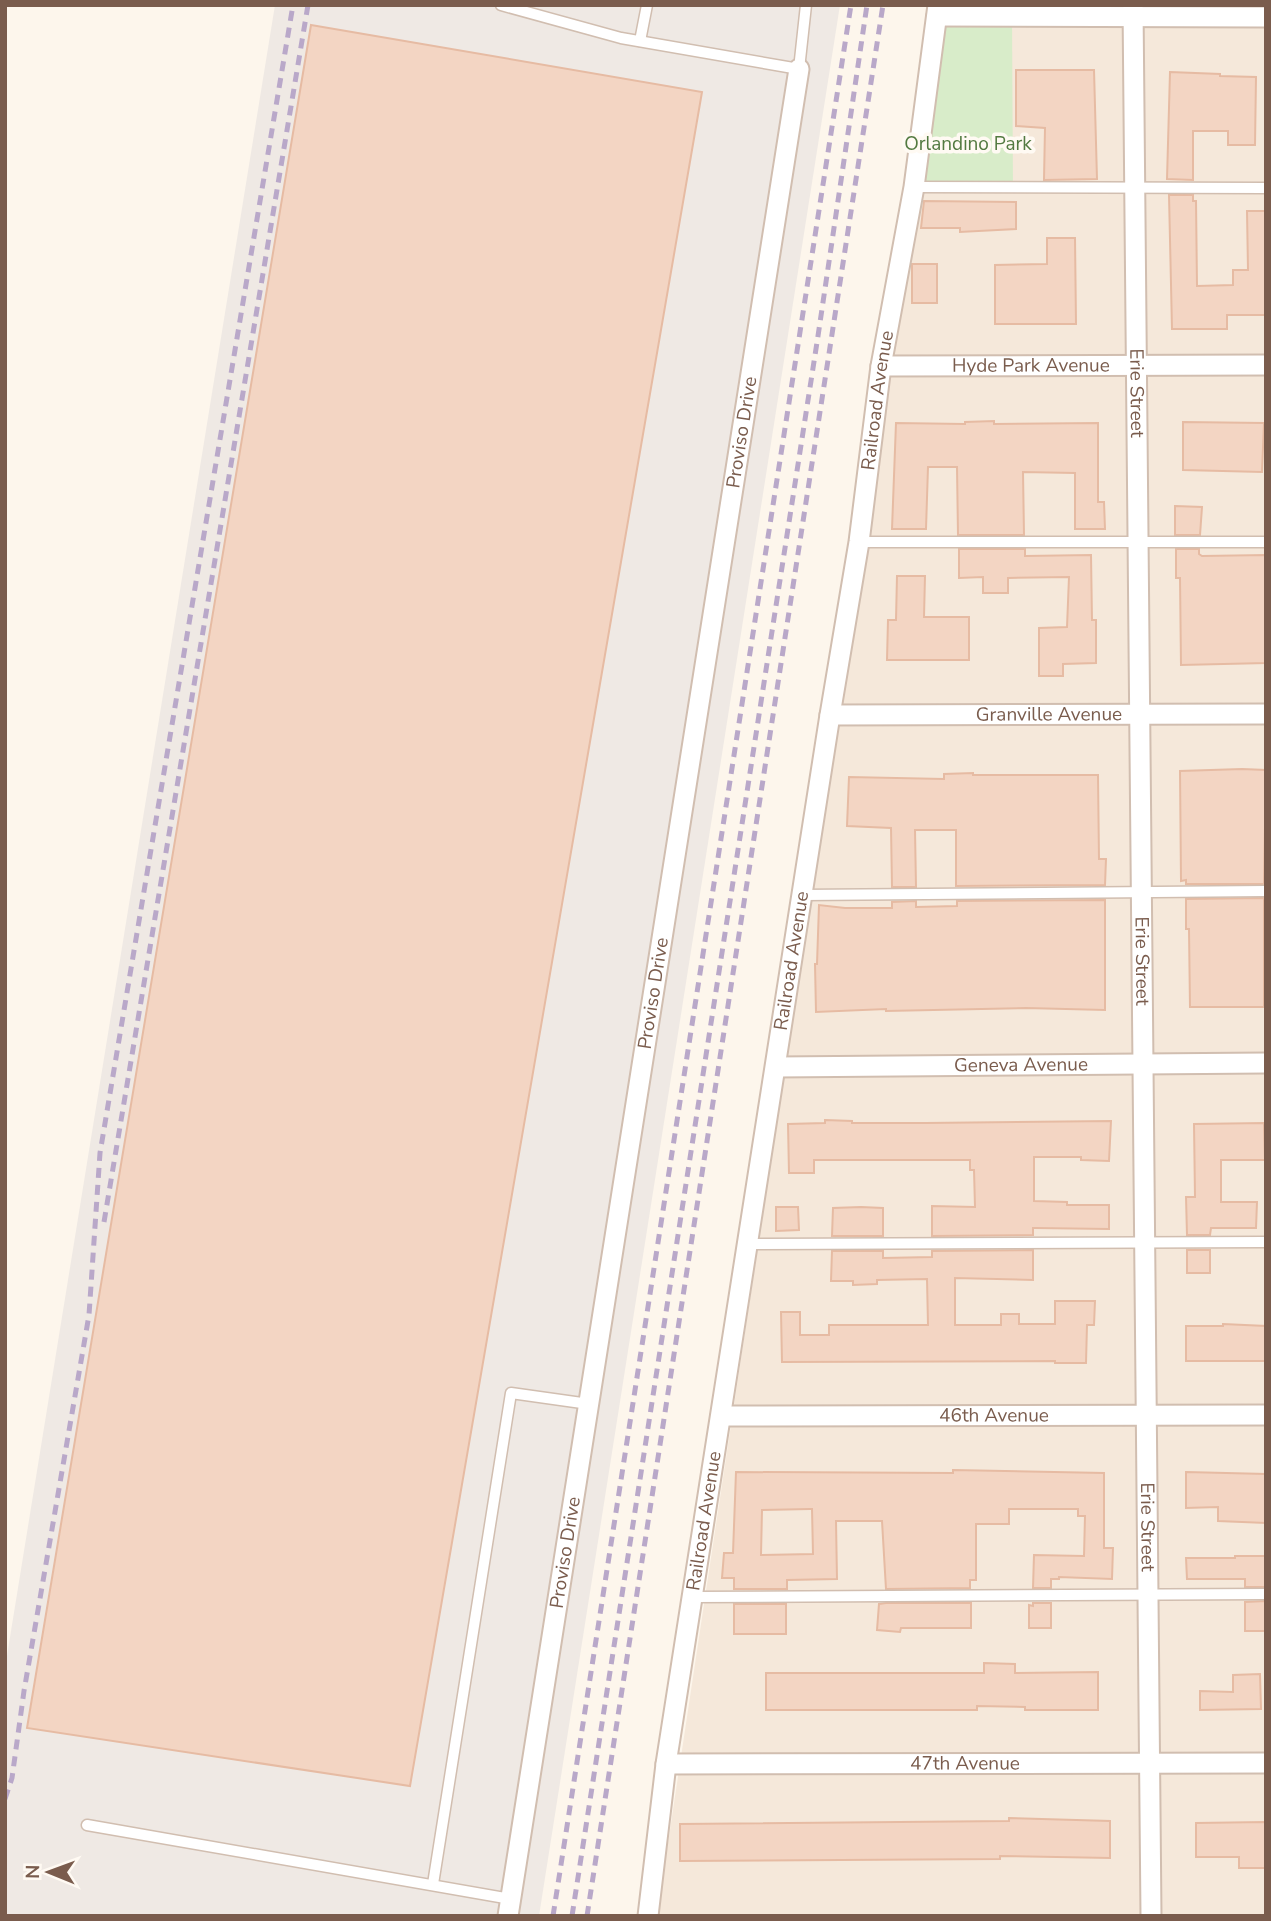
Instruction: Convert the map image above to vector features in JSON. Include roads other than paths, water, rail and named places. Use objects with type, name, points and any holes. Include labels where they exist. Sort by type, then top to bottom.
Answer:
[{"type":"street","points":[[938,10],[1133,11],[1266,17]]},
{"type":"street","name":"Railroad Avenue","points":[[648,1916],[666,1764],[859,542],[881,366],[914,187],[938,10]]},
{"type":"street","name":"Erie Street","points":[[1133,11],[1151,1916]]},
{"type":"street","name":"Proviso Drive","points":[[510,1908],[799,69]]},
{"type":"street","name":"Hyde Park Avenue","points":[[881,366],[1266,365]]},
{"type":"street","name":"Granville Avenue","points":[[830,715],[1266,714]]},
{"type":"street","name":"Geneva Avenue","points":[[776,1067],[1266,1063]]},
{"type":"street","name":"46th Avenue","points":[[721,1416],[1266,1415]]},
{"type":"street","name":"47th Avenue","points":[[666,1764],[1266,1763]]},
{"type":"lane","points":[[501,5],[640,41],[799,69],[806,5]]},
{"type":"lane","points":[[640,41],[647,5]]},
{"type":"lane","points":[[914,187],[1266,188]]},
{"type":"lane","points":[[859,542],[1266,542]]},
{"type":"lane","points":[[802,895],[1266,891]]},
{"type":"lane","points":[[748,1244],[1266,1242]]},
{"type":"lane","points":[[433,1884],[510,1393],[589,1404]]},
{"type":"lane","points":[[693,1597],[1266,1594]]},
{"type":"lane","points":[[87,1825],[433,1884],[510,1908]]},
{"type":"railway","points":[[5,1799],[12,1778],[24,1691],[89,1315],[100,1153],[293,5]]},
{"type":"railway","points":[[104,1222],[308,5]]},
{"type":"railway","points":[[553,1916],[851,5]]},
{"type":"railway","points":[[572,1916],[867,5]]},
{"type":"railway","points":[[587,1916],[883,5]]},
{"type":"park label","name":"Orlandino Park","points":[[968,144]]}]
